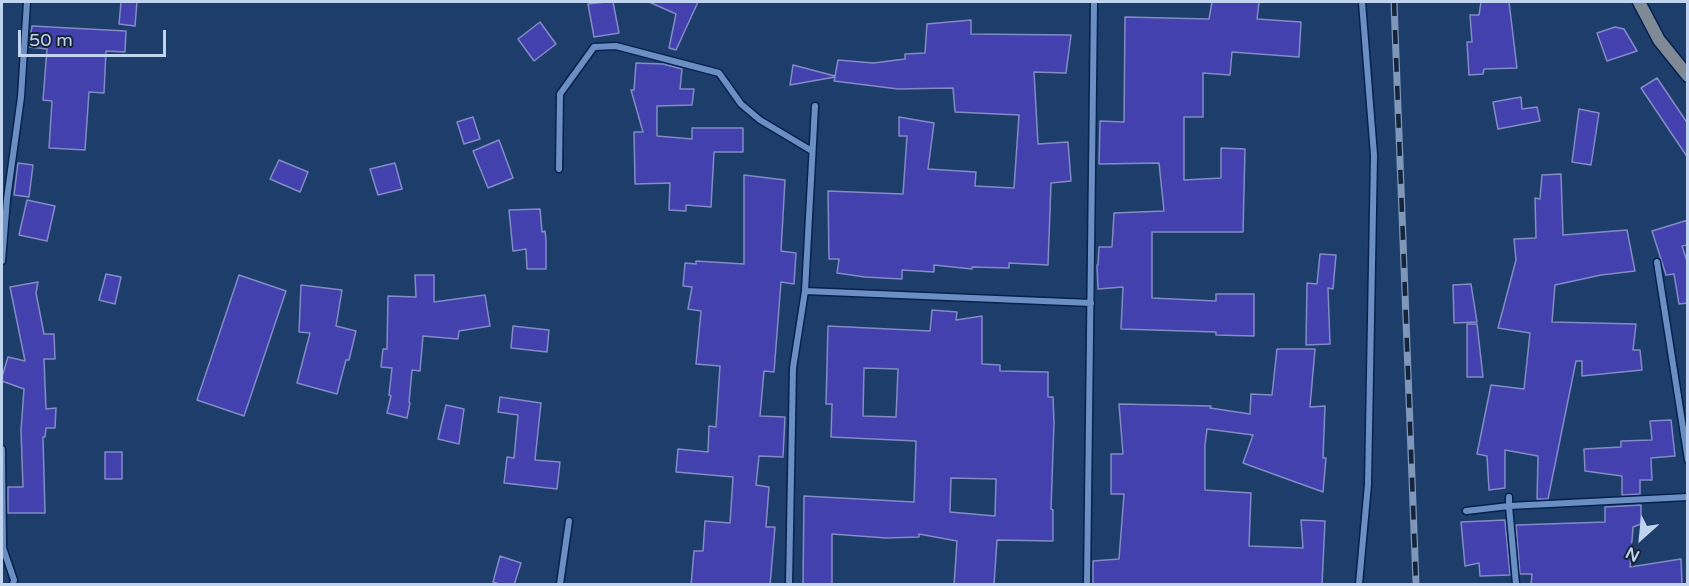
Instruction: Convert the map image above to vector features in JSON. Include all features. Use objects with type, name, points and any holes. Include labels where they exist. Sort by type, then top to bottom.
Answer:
[{"type":"street","points":[[2,261],[7,198],[21,97],[27,2]]},
{"type":"street","points":[[1087,585],[1094,2]]},
{"type":"street","points":[[1359,585],[1368,484],[1374,154],[1362,2]]},
{"type":"street","points":[[1640,2],[1659,40],[1688,76]]},
{"type":"street","points":[[559,169],[560,94],[594,47],[616,46],[719,73],[741,104],[760,120],[812,151]]},
{"type":"street","points":[[789,585],[793,368],[805,291],[815,106]]},
{"type":"street","points":[[1657,262],[1688,460]]},
{"type":"street","points":[[805,291],[1091,303]]},
{"type":"street","points":[[2,449],[3,548],[14,580],[13,585]]},
{"type":"street","points":[[1509,497],[1516,585]]},
{"type":"street","points":[[1466,511],[1509,506],[1688,497]]},
{"type":"street","points":[[560,585],[569,521]]},
{"type":"building","points":[[121,2],[137,2],[135,26],[119,24]]},
{"type":"building","points":[[613,2],[619,33],[594,37],[588,4]]},
{"type":"building","points":[[649,2],[698,2],[676,50],[669,48],[676,14]]},
{"type":"building","points":[[1212,2],[1259,2],[1257,19],[1301,22],[1299,57],[1232,52],[1230,75],[1203,73],[1203,117],[1184,117],[1184,180],[1221,178],[1221,148],[1245,149],[1243,232],[1152,232],[1152,298],[1216,301],[1216,294],[1254,294],[1254,336],[1216,335],[1216,332],[1121,329],[1123,287],[1098,289],[1099,247],[1112,247],[1114,213],[1164,211],[1159,163],[1099,164],[1100,121],[1124,122],[1125,17],[1209,19]]},
{"type":"building","points":[[1481,2],[1509,2],[1517,68],[1484,69],[1483,74],[1469,75],[1467,42],[1472,42],[1470,15],[1479,15]]},
{"type":"building","points":[[971,20],[971,34],[1071,35],[1066,73],[1034,72],[1038,144],[1068,142],[1071,181],[1051,183],[1048,265],[1009,263],[1009,268],[972,267],[972,269],[934,265],[934,272],[902,270],[902,279],[837,273],[839,259],[829,259],[828,191],[903,194],[907,136],[899,136],[899,117],[934,123],[928,169],[976,172],[975,186],[1014,188],[1019,115],[955,112],[953,88],[898,89],[834,81],[835,77],[790,85],[793,65],[835,76],[838,60],[873,63],[905,59],[905,54],[925,53],[927,24]]},
{"type":"building","points":[[540,22],[556,44],[534,61],[518,39]]},
{"type":"building","points":[[32,26],[126,31],[125,52],[106,51],[104,93],[89,92],[85,150],[49,148],[52,101],[43,100],[47,49],[29,47]]},
{"type":"building","points":[[1615,27],[1624,29],[1637,51],[1607,61],[1597,33]]},
{"type":"building","points":[[636,63],[663,64],[682,69],[680,89],[694,89],[692,105],[657,106],[657,136],[692,139],[692,128],[743,128],[743,152],[714,152],[711,207],[686,205],[686,211],[669,210],[670,183],[635,184],[634,132],[643,132],[631,90],[634,90]]},
{"type":"building","points":[[1657,78],[1688,124],[1688,158],[1641,88]]},
{"type":"building","points":[[1521,97],[1522,109],[1537,107],[1540,121],[1498,129],[1493,102]]},
{"type":"building","points":[[1579,109],[1599,113],[1591,165],[1572,162]]},
{"type":"building","points":[[473,117],[480,139],[464,144],[457,122]]},
{"type":"building","points":[[499,140],[513,178],[488,188],[473,151]]},
{"type":"building","points":[[279,160],[308,172],[300,192],[270,179]]},
{"type":"building","points":[[18,163],[33,165],[29,197],[14,195]]},
{"type":"building","points":[[395,163],[402,189],[378,195],[370,169]]},
{"type":"building","points":[[1561,174],[1563,235],[1627,230],[1635,271],[1601,275],[1555,285],[1552,322],[1636,324],[1633,350],[1640,350],[1642,370],[1582,376],[1582,361],[1576,361],[1548,499],[1537,499],[1538,456],[1505,450],[1505,488],[1489,490],[1487,456],[1477,454],[1491,385],[1524,389],[1530,333],[1498,328],[1516,260],[1514,239],[1536,238],[1535,198],[1540,199],[1542,175]]},
{"type":"building","points":[[744,175],[785,180],[781,251],[796,253],[794,284],[781,282],[774,372],[764,371],[760,416],[785,417],[783,457],[759,456],[756,485],[769,487],[766,527],[775,527],[770,585],[691,585],[694,551],[703,551],[705,521],[730,523],[733,477],[676,472],[678,449],[708,452],[709,426],[716,427],[720,366],[696,364],[701,311],[688,309],[692,287],[683,286],[685,263],[696,264],[696,261],[744,264]]},
{"type":"building","points":[[27,200],[55,206],[47,241],[19,235]]},
{"type":"building","points":[[540,209],[542,232],[545,231],[546,240],[546,269],[527,269],[526,249],[513,251],[509,210]]},
{"type":"building","points":[[1688,220],[1688,245],[1682,246],[1688,264],[1688,303],[1679,304],[1674,274],[1666,275],[1652,231]]},
{"type":"building","points":[[1320,254],[1336,255],[1333,289],[1328,288],[1330,344],[1306,345],[1307,283],[1317,284]]},
{"type":"building","points":[[106,274],[121,277],[115,304],[99,300]]},
{"type":"building","points":[[239,275],[286,291],[244,416],[197,400]]},
{"type":"building","points":[[415,275],[434,275],[434,302],[485,295],[490,326],[459,331],[458,339],[423,336],[420,371],[412,370],[407,418],[387,413],[391,396],[389,395],[392,368],[381,367],[383,349],[387,349],[388,296],[416,297]]},
{"type":"building","points":[[38,282],[36,293],[44,334],[54,334],[55,359],[44,359],[46,409],[56,408],[55,428],[46,428],[45,437],[43,437],[45,513],[8,513],[8,487],[23,487],[21,430],[24,389],[2,381],[2,377],[8,357],[25,361],[10,287]]},
{"type":"building","points":[[1471,284],[1477,322],[1454,323],[1453,285]]},
{"type":"building","points":[[301,285],[342,290],[336,326],[356,331],[337,394],[297,383],[310,333],[299,332]]},
{"type":"building","points":[[932,310],[957,312],[956,320],[982,316],[982,364],[1000,365],[1000,371],[1048,372],[1048,397],[1053,397],[1054,423],[1051,509],[1053,510],[1053,541],[997,540],[994,585],[954,585],[957,541],[919,534],[919,537],[886,538],[832,534],[832,585],[803,585],[804,496],[914,502],[916,441],[831,437],[832,404],[826,404],[828,326],[930,331]],"holes":[[[864,368],[898,369],[896,417],[863,416]],[[951,478],[996,479],[995,516],[950,512]]]},
{"type":"building","points":[[1467,324],[1477,324],[1483,377],[1467,377]]},
{"type":"building","points":[[513,326],[549,330],[547,352],[511,348]]},
{"type":"building","points":[[1277,349],[1315,349],[1310,407],[1325,406],[1323,458],[1326,458],[1323,492],[1243,463],[1253,435],[1207,429],[1205,490],[1251,493],[1249,546],[1303,548],[1301,520],[1325,521],[1322,585],[1093,585],[1093,561],[1119,559],[1124,494],[1111,494],[1111,454],[1123,454],[1119,404],[1211,406],[1210,408],[1250,414],[1251,394],[1272,395]]},
{"type":"building","points":[[500,397],[541,403],[535,460],[560,462],[557,489],[504,483],[507,457],[514,458],[518,415],[498,412]]},
{"type":"building","points":[[446,405],[464,409],[459,444],[438,439]]},
{"type":"building","points":[[1671,420],[1675,456],[1651,458],[1652,480],[1640,480],[1640,494],[1622,495],[1622,476],[1585,471],[1584,449],[1621,447],[1621,441],[1652,440],[1650,421]]},
{"type":"building","points":[[105,452],[122,452],[122,479],[105,479]]},
{"type":"building","points":[[1641,505],[1641,524],[1633,527],[1630,567],[1681,559],[1682,585],[1531,585],[1532,574],[1520,574],[1516,525],[1605,522],[1605,507]]},
{"type":"building","points":[[1505,520],[1510,575],[1480,576],[1479,563],[1465,566],[1461,522]]},
{"type":"building","points":[[500,556],[521,563],[514,585],[493,582]]},
{"type":"railway","points":[[1394,2],[1416,584]]}]
